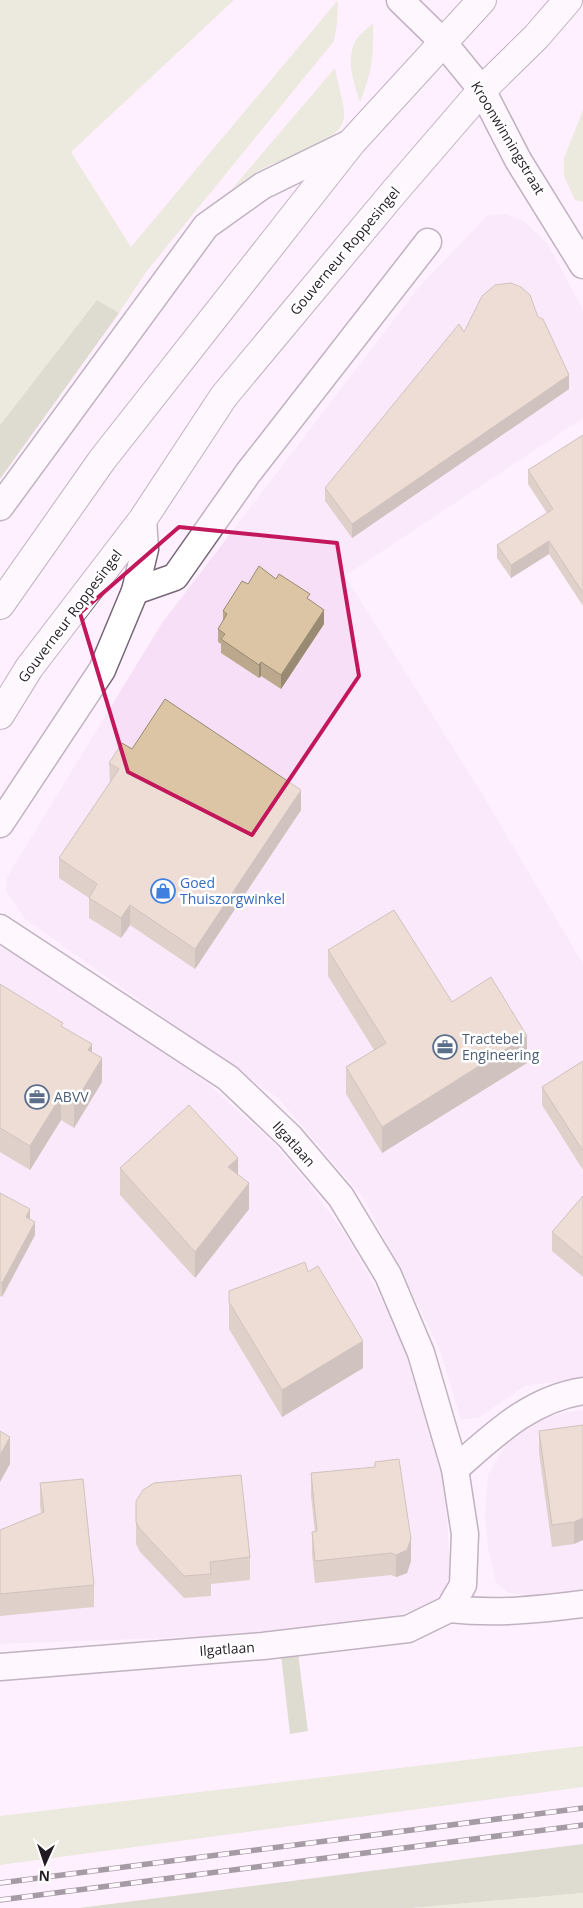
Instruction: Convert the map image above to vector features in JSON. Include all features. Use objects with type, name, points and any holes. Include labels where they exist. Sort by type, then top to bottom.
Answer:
[{"type":"highway","points":[[0,605],[102,460],[352,142],[482,0]]},
{"type":"highway","name":"Gouverneur Roppesingel","points":[[0,715],[30,668],[143,518],[224,396],[482,90],[536,36],[568,0]]},
{"type":"street","name":"Kroonwinningstraat","points":[[400,0],[442,42],[482,90],[518,160],[583,265]]},
{"type":"street","points":[[0,507],[206,226],[262,186],[352,142]]},
{"type":"street","points":[[135,592],[175,577],[248,473],[428,242]]},
{"type":"street","name":"Gouverneur Roppesingel","points":[[0,824],[102,670],[135,592],[145,549],[143,518]]},
{"type":"street","name":"Ilgatlaan","points":[[0,928],[228,1078],[290,1137],[340,1197],[388,1275],[421,1353],[455,1469],[465,1534],[463,1585],[449,1609],[408,1629],[263,1646],[0,1667]]},
{"type":"street","points":[[455,1469],[501,1428],[528,1410],[564,1394],[583,1392]]},
{"type":"street","points":[[449,1609],[481,1613],[524,1612],[583,1604]]},
{"type":"highlighted area","points":[[179,527],[337,543],[359,676],[252,835],[128,772],[80,613]]},
{"type":"shaded area","points":[[506,214],[524,221],[548,244],[583,310],[583,418],[345,576],[481,792],[583,964],[583,1378],[525,1386],[480,1417],[461,1420],[439,1347],[365,1200],[279,1099],[25,919],[6,891],[7,877],[162,623],[418,288],[487,216]]},
{"type":"shaded area","points":[[0,947],[31,963],[206,1082],[273,1143],[308,1183],[349,1240],[396,1326],[427,1414],[446,1493],[450,1576],[444,1592],[429,1604],[389,1618],[217,1636],[0,1644]]},
{"type":"shaded area","points":[[583,1410],[583,1590],[539,1596],[508,1593],[496,1582],[488,1548],[485,1516],[488,1475],[508,1441],[547,1416]]},
{"type":"green space","points":[[0,0],[234,0],[71,152],[131,247],[338,0],[334,41],[146,272],[119,313],[97,300],[0,425]]},
{"type":"green space","points":[[373,23],[371,63],[360,102],[355,87],[351,55],[356,40]]},
{"type":"green space","points":[[335,68],[344,112],[341,126],[323,142],[266,167],[231,190]]},
{"type":"green space","points":[[583,110],[583,202],[575,200],[564,176],[564,158]]},
{"type":"green space","points":[[97,300],[119,313],[0,479],[0,425]]},
{"type":"green space","points":[[298,1653],[308,1731],[290,1734],[281,1655]]},
{"type":"green space","points":[[583,1746],[583,1787],[0,1865],[0,1816]]},
{"type":"green space","points":[[583,1844],[583,1893],[411,1908],[79,1908]]},
{"type":"green space","points":[[583,1893],[583,1908],[411,1908]]},
{"type":"building","points":[[511,283],[521,287],[530,295],[538,317],[543,319],[569,375],[352,524],[325,488],[459,324],[464,332],[482,296],[495,285]]},
{"type":"building","points":[[583,435],[583,593],[549,541],[511,565],[497,545],[553,509],[528,470]]},
{"type":"building","points":[[259,566],[276,579],[279,574],[310,594],[307,598],[324,610],[281,675],[261,662],[259,665],[221,639],[225,634],[218,629],[227,614],[223,611],[242,581],[248,584]]},
{"type":"building","points":[[165,699],[301,790],[195,949],[130,905],[121,918],[89,898],[97,884],[59,858],[119,769],[109,763],[122,743],[132,749]]},
{"type":"building","name":"Tractebel Engineering","points":[[394,910],[452,1002],[491,977],[527,1036],[382,1127],[346,1067],[386,1043],[328,950]]},
{"type":"building","name":"ABVV","points":[[0,984],[63,1023],[61,1026],[92,1044],[88,1050],[102,1058],[74,1104],[61,1096],[30,1146],[0,1128]]},
{"type":"building","points":[[583,1061],[583,1151],[542,1087]]},
{"type":"building","points":[[189,1105],[238,1158],[228,1167],[249,1183],[195,1252],[120,1168]]},
{"type":"building","points":[[0,1193],[30,1209],[26,1217],[35,1222],[2,1283],[0,1282]]},
{"type":"building","points":[[583,1196],[583,1258],[552,1232]]},
{"type":"building","points":[[305,1262],[308,1272],[318,1266],[363,1341],[282,1390],[229,1302],[229,1291]]},
{"type":"building","points":[[583,1425],[583,1518],[574,1522],[552,1525],[539,1431]]},
{"type":"building","points":[[0,1431],[10,1437],[0,1455]]},
{"type":"building","points":[[399,1459],[411,1539],[407,1550],[396,1555],[391,1553],[315,1561],[312,1532],[317,1531],[311,1473],[375,1467],[375,1462]]},
{"type":"building","points":[[241,1475],[250,1557],[210,1562],[211,1574],[184,1576],[140,1529],[136,1522],[136,1501],[143,1490],[154,1483]]},
{"type":"building","points":[[83,1479],[94,1585],[0,1594],[0,1530],[44,1512],[40,1483]]},
{"type":"railway","points":[[0,1883],[583,1808]]},
{"type":"railway","points":[[0,1900],[583,1825]]},
{"type":"place","name":"Goed Thuiszorgwinkel","points":[[163,891]]},
{"type":"place","name":"Tractebel Engineering","points":[[445,1047]]},
{"type":"place","name":"ABVV","points":[[37,1097]]}]
